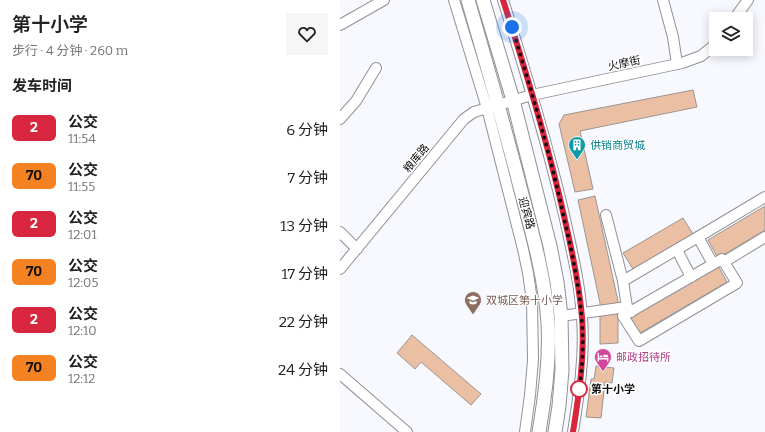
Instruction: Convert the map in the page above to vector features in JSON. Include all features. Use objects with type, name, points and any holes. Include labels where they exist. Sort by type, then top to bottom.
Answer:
[{"type":"main road","name":"迎宾路","points":[[468,0],[493,106],[540,264],[546,300],[548,349],[545,390],[539,432]]},
{"type":"main road","name":"迎宾路","points":[[483,0],[513,100],[550,246],[557,282],[561,316],[562,370],[559,406],[554,432]]},
{"type":"street","points":[[340,25],[384,0]]},
{"type":"street","points":[[454,0],[493,106],[523,249],[532,301],[534,360],[525,432]]},
{"type":"street","points":[[503,0],[548,150],[573,253],[579,288],[582,313],[583,350],[573,432]]},
{"type":"street","points":[[663,0],[673,37],[677,64]]},
{"type":"street","points":[[739,12],[747,0]]},
{"type":"street","name":"火摩街","points":[[532,94],[677,64],[701,56],[709,50]]},
{"type":"street","points":[[340,119],[356,101],[376,68]]},
{"type":"street","name":"粮库路","points":[[340,269],[464,119],[474,112],[532,94]]},
{"type":"street","points":[[623,281],[765,197]]},
{"type":"street","points":[[606,215],[629,310]]},
{"type":"street","points":[[340,232],[356,249]]},
{"type":"street","points":[[698,237],[713,264]]},
{"type":"street","points":[[724,262],[765,237]]},
{"type":"street","points":[[677,250],[691,277]]},
{"type":"street","points":[[722,259],[737,283],[639,341],[623,316],[629,310],[713,264],[722,259]]},
{"type":"street","points":[[561,316],[629,310]]},
{"type":"street","points":[[340,374],[407,432]]},
{"type":"building","name":"供销商贸城","points":[[693,90],[697,107],[580,131],[593,189],[575,192],[559,124],[564,115]]},
{"type":"building","points":[[595,196],[618,301],[618,343],[600,344],[600,303],[578,200]]},
{"type":"building","points":[[765,206],[765,230],[718,258],[708,240]]},
{"type":"building","points":[[683,218],[693,234],[633,269],[623,253]]},
{"type":"building","points":[[718,266],[727,282],[640,333],[630,317]]},
{"type":"building","points":[[412,335],[481,394],[471,405],[421,362],[415,369],[397,353]]},
{"type":"building","points":[[596,366],[614,368],[612,383],[605,382],[601,418],[586,417],[591,379],[594,379]]},
{"type":"bus line","name":"2","points":[[503,0],[525,68],[557,183],[573,253],[579,288],[583,350],[573,432]]},
{"type":"place","name":"供销商贸城","points":[[577,160]]},
{"type":"place","name":"双城区第十小学","points":[[473,315]]},
{"type":"place","name":"邮政招待所","points":[[603,372]]},
{"type":"place","name":"第十小学","points":[[579,389]]},
{"type":"route","points":[[512,27],[540,120],[557,183],[573,253],[582,318],[583,350],[579,389]]}]
